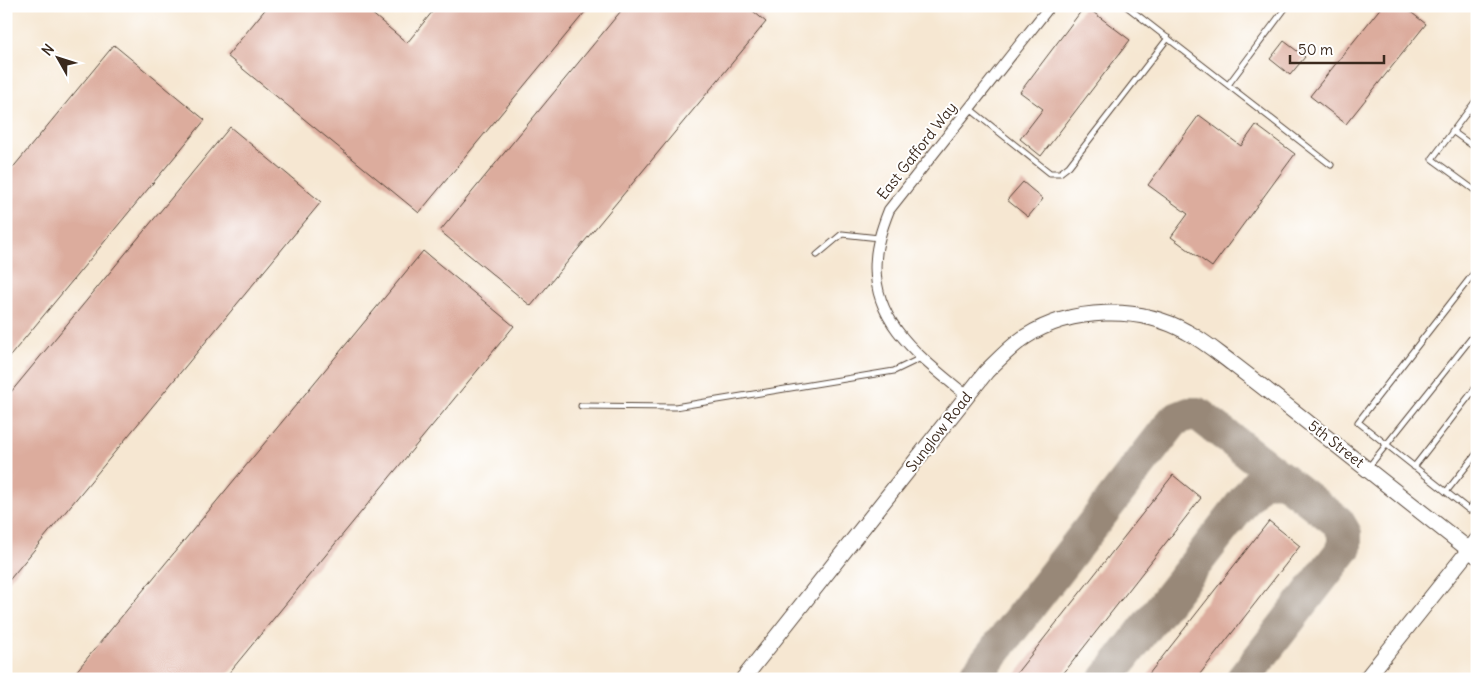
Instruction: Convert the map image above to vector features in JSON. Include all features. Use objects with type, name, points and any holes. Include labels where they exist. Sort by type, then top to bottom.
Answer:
[{"type":"street","name":"East Gafford Way","points":[[967,396],[921,358],[896,331],[886,313],[876,278],[879,238],[889,210],[1050,6]]},
{"type":"street","name":"Sunglow Road","points":[[743,679],[967,396],[1004,353],[1025,337],[1048,324],[1069,317],[1094,313],[1130,314],[1170,324],[1202,340]]},
{"type":"street","name":"5th Street","points":[[1202,340],[1367,469],[1474,548]]},
{"type":"street","points":[[1366,679],[1474,548]]},
{"type":"lane","points":[[1126,6],[1331,165]]},
{"type":"lane","points":[[1228,85],[1287,6]]},
{"type":"lane","points":[[969,108],[1050,173],[1060,174],[1069,166],[1168,38]]},
{"type":"lane","points":[[1477,99],[1432,159],[1477,192]]},
{"type":"lane","points":[[1470,108],[1477,114]]},
{"type":"lane","points":[[1452,131],[1477,149]]},
{"type":"lane","points":[[817,255],[842,234],[879,238]]},
{"type":"lane","points":[[1477,270],[1358,422],[1469,510],[1477,500]]},
{"type":"lane","points":[[1367,469],[1477,331]]},
{"type":"lane","points":[[582,406],[675,408],[894,371],[921,358]]},
{"type":"lane","points":[[1414,467],[1477,386]]},
{"type":"lane","points":[[1446,492],[1477,453]]},
{"type":"building","points":[[268,6],[363,6],[407,43],[437,6],[590,6],[419,213],[227,56]]},
{"type":"building","points":[[625,6],[747,6],[766,22],[531,306],[440,231]]},
{"type":"building","points":[[1085,6],[1130,40],[1041,156],[1020,139],[1043,109],[1020,92]]},
{"type":"building","points":[[1382,6],[1403,6],[1426,24],[1346,124],[1310,96]]},
{"type":"building","points":[[1284,41],[1305,57],[1290,75],[1270,59]]},
{"type":"building","points":[[114,45],[205,120],[6,361],[6,176]]},
{"type":"building","points":[[1199,115],[1241,146],[1256,125],[1295,154],[1212,267],[1171,237],[1188,214],[1148,185]]},
{"type":"building","points":[[230,127],[321,202],[6,584],[6,398]]},
{"type":"building","points":[[1023,182],[1043,199],[1028,217],[1007,200]]},
{"type":"building","points":[[423,251],[514,326],[224,679],[82,679],[75,673]]},
{"type":"building","points":[[1173,475],[1201,498],[1059,679],[1012,679]]},
{"type":"building","points":[[1269,521],[1300,546],[1196,679],[1145,679]]},
{"type":"taxiway","points":[[973,679],[1174,420],[1189,414],[1198,414],[1338,522],[1345,534],[1345,547],[1243,679]]},
{"type":"taxiway","points":[[1106,679],[1258,483],[1270,479],[1284,480]]}]
